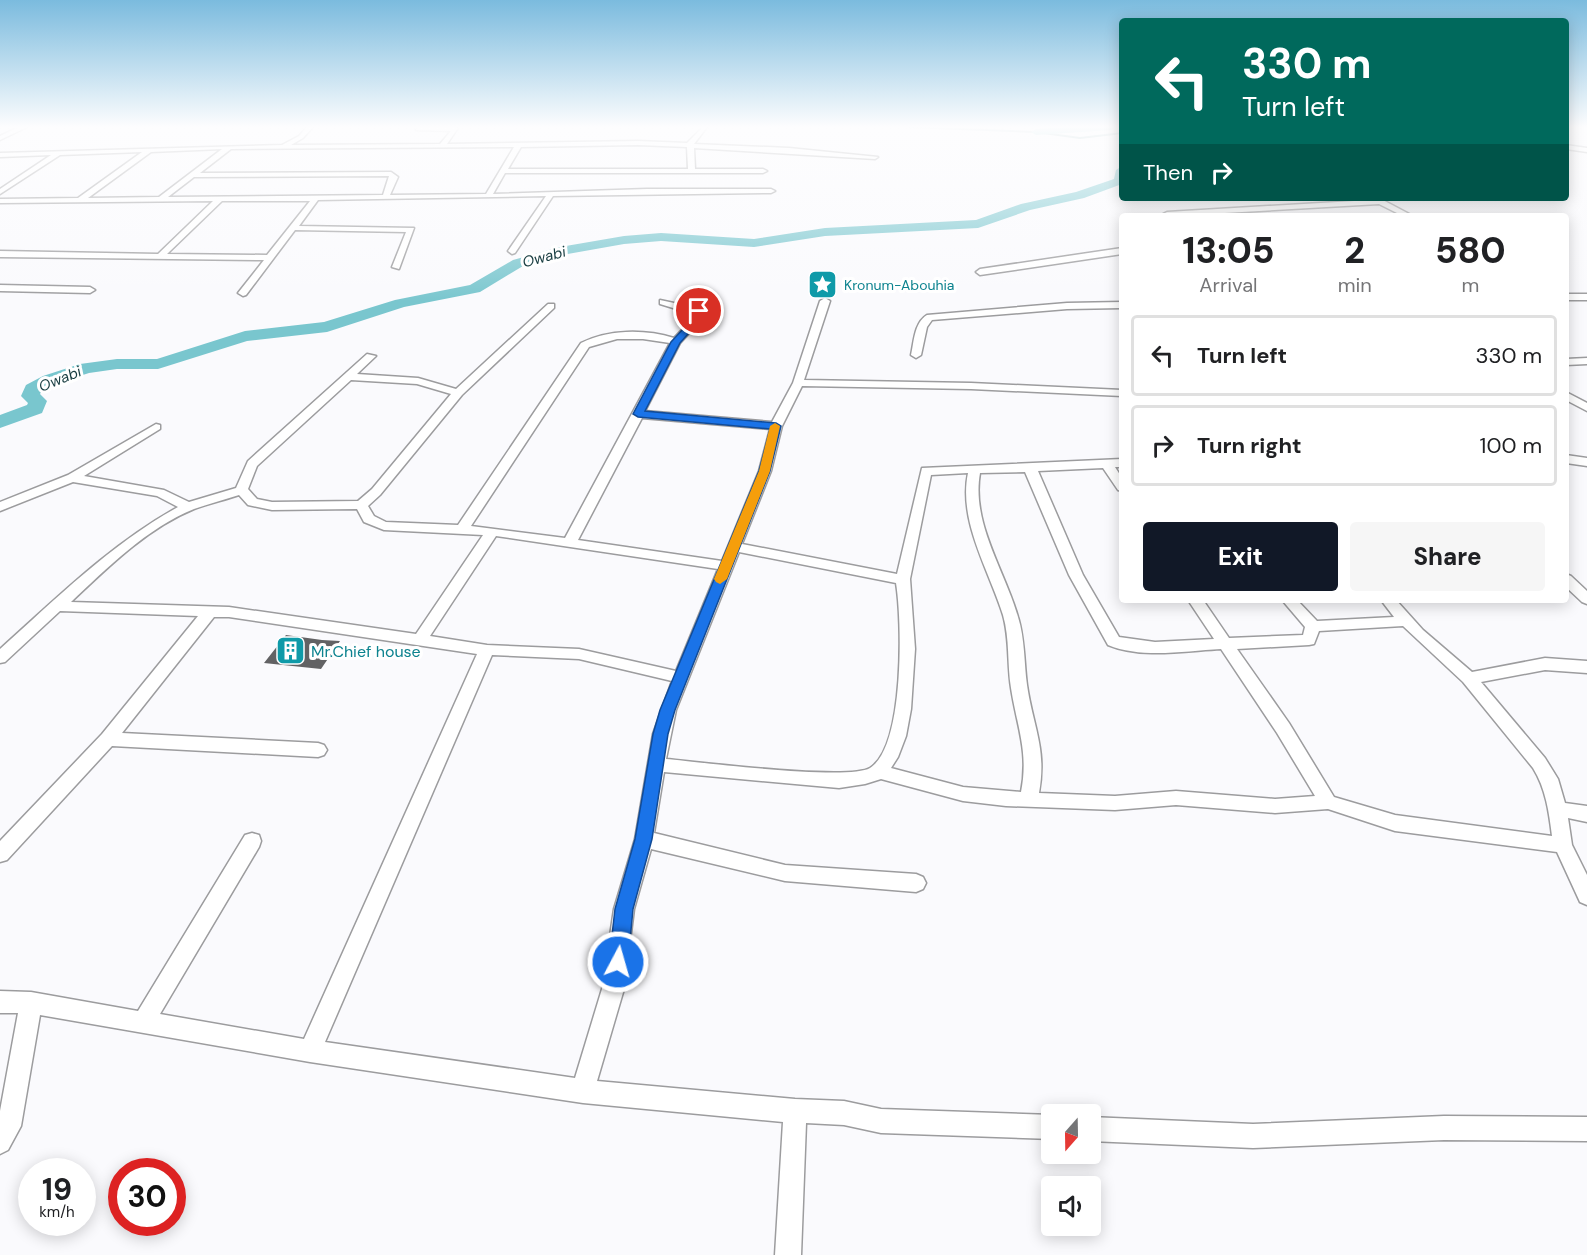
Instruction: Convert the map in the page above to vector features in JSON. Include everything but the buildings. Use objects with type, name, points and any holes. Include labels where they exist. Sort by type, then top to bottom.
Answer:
[{"type":"street","points":[[79,201],[100,186]]},
{"type":"street","points":[[159,200],[178,186]]},
{"type":"street","points":[[386,197],[391,186]]},
{"type":"street","points":[[488,196],[494,186]]},
{"type":"street","points":[[0,201],[219,200],[647,191],[771,191]]},
{"type":"street","points":[[512,251],[551,194]]},
{"type":"street","points":[[243,293],[316,198]]},
{"type":"street","points":[[158,258],[219,200]]},
{"type":"street","points":[[1271,201],[1295,213]]},
{"type":"street","points":[[1181,213],[1360,201]]},
{"type":"street","points":[[1378,201],[1403,213]]},
{"type":"street","points":[[292,228],[411,230],[396,267]]},
{"type":"street","points":[[980,272],[1119,251]]},
{"type":"street","points":[[0,254],[271,258]]},
{"type":"street","points":[[0,266],[18,255]]},
{"type":"street","points":[[0,288],[90,290]]},
{"type":"street","points":[[1569,297],[1587,297]]},
{"type":"street","points":[[583,1091],[613,989],[624,909],[644,839],[661,734],[681,678],[765,471],[776,426],[798,383],[825,301]]},
{"type":"street","points":[[570,542],[676,342],[701,314],[695,308],[663,302]]},
{"type":"street","points":[[916,355],[922,327],[926,319],[930,317],[1067,306],[1119,305]]},
{"type":"street","points":[[241,490],[253,501],[272,506],[362,505],[376,492],[458,393],[551,306]]},
{"type":"street","points":[[462,530],[585,345],[603,337],[624,336],[676,342]]},
{"type":"street","points":[[0,658],[60,606],[105,562],[154,526],[188,507],[241,490],[252,464],[371,356]]},
{"type":"street","points":[[1569,362],[1587,361]]},
{"type":"street","points":[[349,377],[418,381],[458,393]]},
{"type":"street","points":[[798,383],[971,386],[1119,393]]},
{"type":"street","points":[[1569,397],[1587,408]]},
{"type":"street","points":[[638,414],[776,426]]},
{"type":"street","points":[[0,507],[72,478],[156,427]]},
{"type":"street","points":[[1569,459],[1587,462]]},
{"type":"street","points":[[657,765],[839,781],[861,778],[878,771],[897,741],[906,670],[908,629],[903,579],[924,473],[930,469],[1030,468],[1119,463]]},
{"type":"street","points":[[1107,464],[1119,482]]},
{"type":"street","points":[[1030,468],[1076,575],[1113,641],[1123,645],[1155,647],[1309,640],[1313,626]]},
{"type":"street","points":[[975,469],[972,476],[972,499],[988,558],[1011,617],[1018,651],[1019,687],[1034,760],[1029,800]]},
{"type":"street","points":[[72,478],[160,494],[188,507]]},
{"type":"street","points":[[362,505],[369,519],[384,526],[492,531],[726,566]]},
{"type":"street","points":[[421,639],[492,531]]},
{"type":"street","points":[[734,547],[784,554],[837,565],[857,572],[903,579]]},
{"type":"street","points":[[1569,582],[1587,599]]},
{"type":"street","points":[[1198,603],[1283,728],[1328,802]]},
{"type":"street","points":[[1292,603],[1313,626]]},
{"type":"street","points":[[1391,603],[1418,634],[1469,678],[1539,763],[1549,779],[1558,809],[1563,844],[1587,896]]},
{"type":"street","points":[[60,606],[229,612],[487,650],[570,653],[681,678]]},
{"type":"street","points":[[0,854],[108,738],[210,612]]},
{"type":"street","points":[[1313,626],[1407,621]]},
{"type":"street","points":[[310,1051],[460,706],[487,650]]},
{"type":"street","points":[[1469,678],[1545,664],[1587,667]]},
{"type":"street","points":[[108,738],[318,750]]},
{"type":"street","points":[[878,771],[963,794],[1029,800],[1115,803],[1176,798],[1275,806],[1328,802],[1395,823],[1452,832],[1563,844]]},
{"type":"street","points":[[1558,809],[1587,814]]},
{"type":"street","points":[[644,839],[785,873],[916,883]]},
{"type":"street","points":[[143,1022],[252,841]]},
{"type":"street","points":[[0,1002],[31,1003],[310,1051],[583,1091],[795,1111],[844,1113],[881,1121],[1041,1127]]},
{"type":"street","points":[[0,1142],[9,1126],[31,1003]]},
{"type":"street","points":[[788,1255],[795,1111]]},
{"type":"street","points":[[1101,1129],[1253,1136],[1444,1128],[1587,1129]]},
{"type":"waterway","name":"Owabi","points":[[0,422],[35,409],[38,401],[30,396],[33,389],[49,380],[86,368],[117,364],[158,364],[245,336],[289,333],[327,327],[401,303],[475,289],[518,263],[560,251],[624,240],[661,237],[754,243],[825,232],[978,224],[1026,207],[1080,195],[1106,186]]},
{"type":"slow traffic","points":[[720,579],[765,471],[775,436],[775,426]]},
{"type":"place","name":"Kronum-Abouhia","points":[[823,285]]},
{"type":"place","name":"Mr.Chief house","points":[[290,651]]},
{"type":"route","points":[[618,962],[624,909],[644,839],[661,734],[668,710],[765,471],[775,436],[776,426],[638,414],[676,342],[701,314],[699,311]]}]
